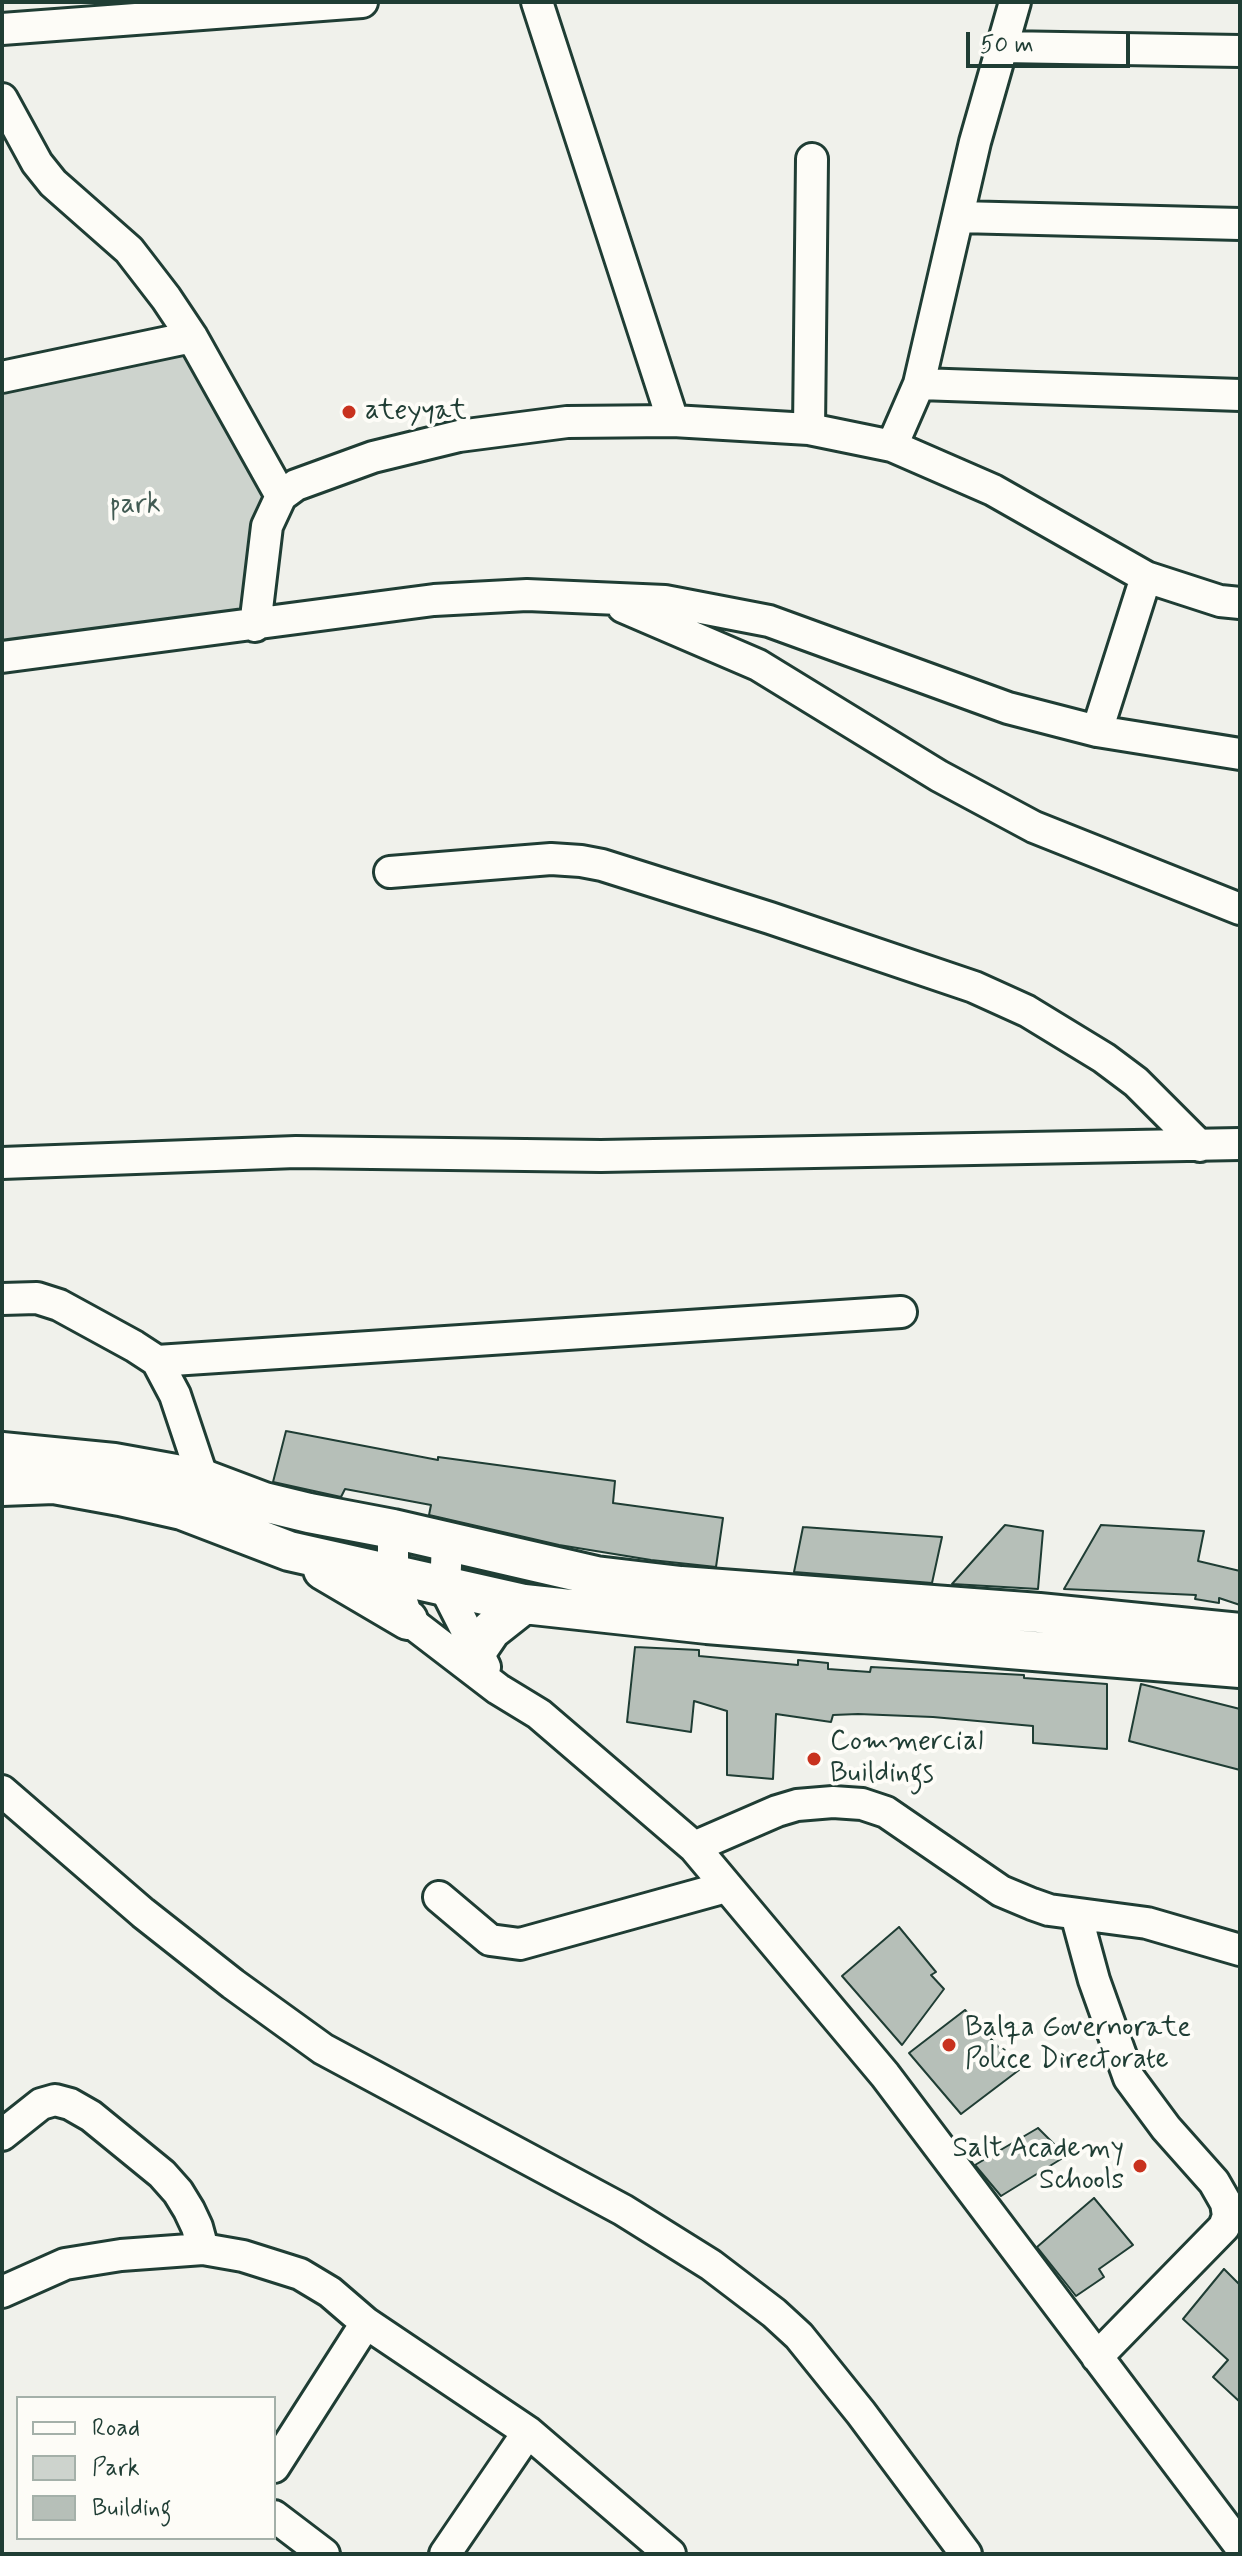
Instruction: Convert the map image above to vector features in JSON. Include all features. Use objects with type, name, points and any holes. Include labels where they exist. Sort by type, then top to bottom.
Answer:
[{"type":"main road","points":[[2,1452],[114,1463],[203,1479],[264,1502],[596,1576],[681,1586],[1039,1613],[1240,1633]]},
{"type":"main road","points":[[2,1486],[54,1484],[182,1510],[289,1551],[524,1604],[707,1624],[1240,1668]]},
{"type":"main road","points":[[289,1551],[408,1620]]},
{"type":"main road","points":[[476,1652],[491,1630],[524,1604]]},
{"type":"street","points":[[2,29],[362,2]]},
{"type":"street","points":[[537,2],[673,421]]},
{"type":"street","points":[[892,446],[919,384],[975,142],[1015,2]]},
{"type":"street","points":[[1002,47],[1240,51]]},
{"type":"street","points":[[2,99],[37,163],[53,183],[129,250],[166,298],[192,337],[281,496]]},
{"type":"street","points":[[809,429],[812,159]]},
{"type":"street","points":[[958,217],[1240,224]]},
{"type":"street","points":[[2,377],[192,337]]},
{"type":"street","points":[[919,384],[1240,395]]},
{"type":"street","points":[[255,626],[267,526],[281,496],[296,485],[373,457],[459,436],[567,422],[673,421],[809,429],[892,446],[993,490],[1146,577],[1220,601],[1240,603]]},
{"type":"street","points":[[1097,731],[1146,577]]},
{"type":"street","points":[[2,657],[434,600],[527,595],[665,601],[769,621],[1008,708],[1097,731],[1240,754]]},
{"type":"street","points":[[606,600],[758,665],[939,776],[1034,827],[1240,909]]},
{"type":"street","points":[[390,872],[551,859],[602,865],[974,987],[1027,1011],[1104,1058],[1136,1082],[1200,1146]]},
{"type":"street","points":[[2,1163],[296,1152],[601,1156],[1240,1144]]},
{"type":"street","points":[[2,1299],[37,1298],[59,1305],[157,1361],[175,1395],[203,1479]]},
{"type":"street","points":[[157,1361],[901,1312]]},
{"type":"street","points":[[393,1529],[393,1574],[408,1620],[498,1689],[539,1714],[694,1847],[885,2075],[1240,2546]]},
{"type":"street","points":[[447,1543],[445,1588],[498,1689]]},
{"type":"street","points":[[2,1791],[143,1913],[323,2049],[623,2210],[711,2265],[774,2313],[799,2336],[861,2413],[966,2554]]},
{"type":"street","points":[[694,1847],[797,1805],[833,1802],[862,1804],[886,1812],[1001,1891],[1049,1910],[1147,1923],[1240,1950]]},
{"type":"street","points":[[439,1897],[490,1940],[520,1944],[726,1887]]},
{"type":"street","points":[[1076,1914],[1094,1980],[1129,2078],[1166,2128],[1214,2182],[1226,2203],[1228,2216],[1224,2227],[1097,2357]]},
{"type":"street","points":[[2,2135],[41,2104],[55,2100],[70,2104],[91,2116],[162,2174],[189,2210],[203,2249]]},
{"type":"street","points":[[2,2292],[65,2264],[121,2255],[203,2249],[243,2256],[300,2274],[339,2299],[366,2323],[528,2432],[664,2552]]},
{"type":"street","points":[[276,2464],[366,2323]]},
{"type":"street","points":[[445,2554],[528,2432]]},
{"type":"street","points":[[276,2518],[324,2554]]},
{"type":"green space","name":"park","points":[[192,337],[281,496],[255,626],[2,657],[2,377]]},
{"type":"building","points":[[286,1431],[438,1460],[438,1457],[615,1481],[613,1503],[723,1518],[716,1567],[559,1545],[429,1515],[431,1505],[345,1489],[341,1497],[273,1482]]},
{"type":"building","points":[[1005,1525],[1043,1531],[1038,1589],[952,1584]]},
{"type":"building","points":[[1101,1525],[1204,1531],[1198,1561],[1240,1571],[1240,1605],[1219,1598],[1219,1603],[1195,1599],[1196,1595],[1064,1589]]},
{"type":"building","points":[[803,1527],[942,1537],[932,1583],[794,1572]]},
{"type":"building","points":[[635,1647],[699,1650],[699,1656],[798,1665],[798,1660],[828,1663],[828,1669],[870,1672],[871,1667],[1024,1675],[1024,1678],[1107,1684],[1107,1749],[1033,1743],[1033,1726],[858,1714],[833,1715],[831,1722],[776,1714],[773,1779],[727,1775],[727,1711],[694,1701],[691,1732],[627,1722]]},
{"type":"building","points":[[1141,1684],[1240,1709],[1240,1770],[1129,1741]]},
{"type":"building","points":[[899,1927],[936,1972],[931,1975],[944,1989],[902,2045],[842,1976]]},
{"type":"building","points":[[965,2010],[1019,2070],[961,2114],[909,2053]]},
{"type":"building","points":[[1038,2128],[1066,2156],[1001,2196],[975,2165]]},
{"type":"building","points":[[1094,2198],[1133,2245],[1099,2269],[1104,2277],[1076,2296],[1037,2247]]},
{"type":"building","points":[[1224,2269],[1240,2285],[1240,2402],[1213,2377],[1228,2360],[1183,2319]]},
{"type":"place","name":"ateyyat","points":[[349,412]]},
{"type":"place","name":"Commercial Buildings","points":[[814,1759]]},
{"type":"place","name":"Balqa Governorate Police Directorate","points":[[949,2045]]},
{"type":"place","name":"Salt Academy Schools","points":[[1140,2166]]}]
